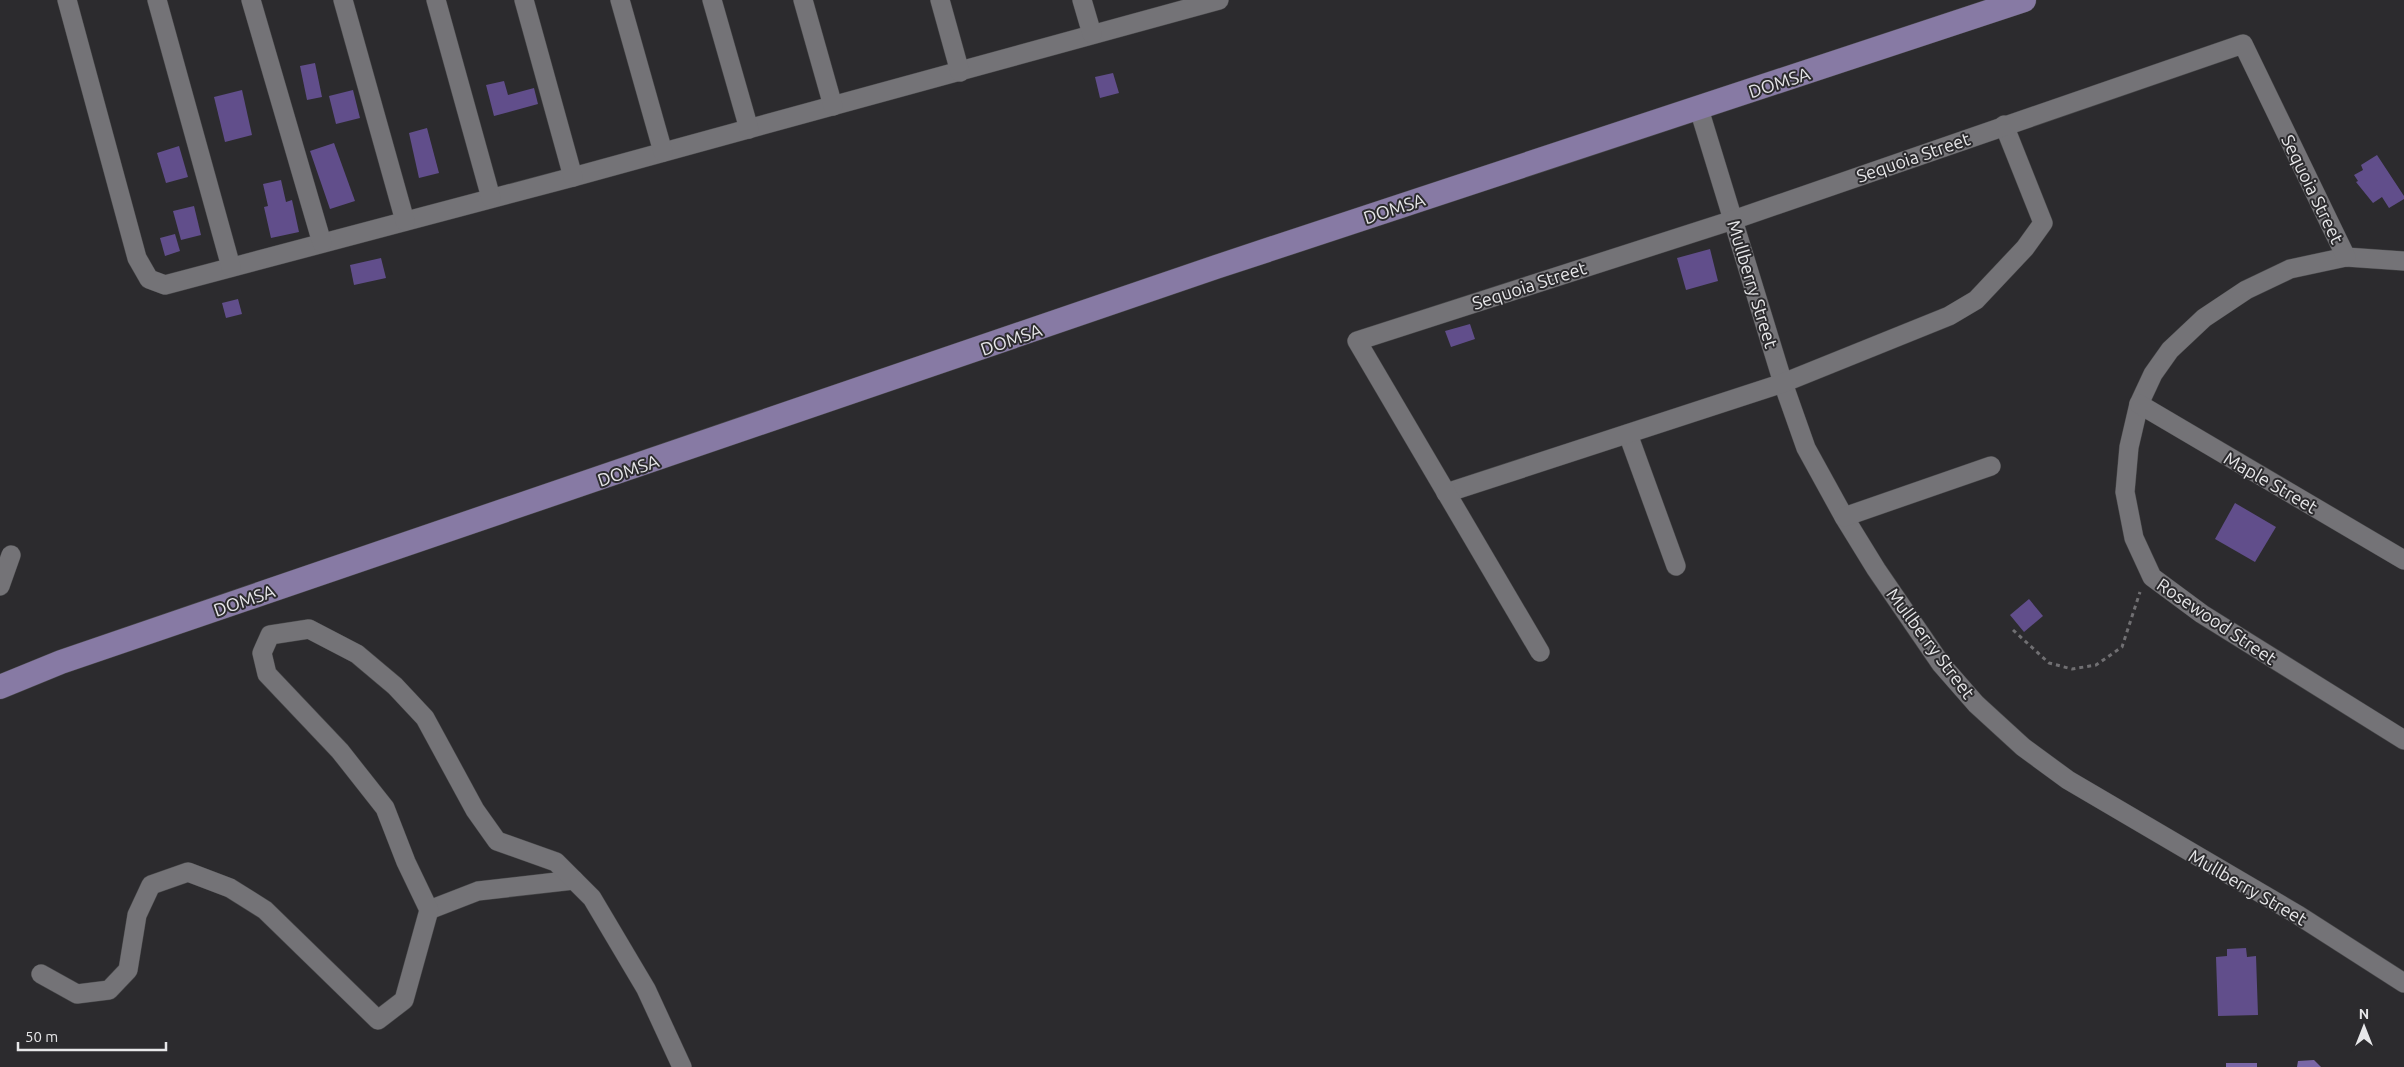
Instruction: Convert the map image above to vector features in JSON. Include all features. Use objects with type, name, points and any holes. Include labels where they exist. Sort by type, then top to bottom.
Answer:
[{"type":"main road","name":"DOMSA","points":[[0,687],[61,662],[490,517],[1216,267],[1699,109],[2024,0]]},
{"type":"street","points":[[67,0],[137,258],[149,279],[165,285],[573,177],[1216,0]]},
{"type":"street","points":[[157,0],[231,267]]},
{"type":"street","points":[[251,0],[322,243]]},
{"type":"street","points":[[343,0],[405,221]]},
{"type":"street","points":[[436,0],[491,198]]},
{"type":"street","points":[[524,0],[573,177]]},
{"type":"street","points":[[620,0],[664,152]]},
{"type":"street","points":[[712,0],[749,129]]},
{"type":"street","points":[[803,0],[834,106]]},
{"type":"street","points":[[940,0],[960,72]]},
{"type":"street","points":[[1082,0],[1092,34]]},
{"type":"street","name":"Sequoia Street","points":[[1446,493],[1356,341],[1733,220],[2243,44],[2346,257]]},
{"type":"street","name":"Mullberry Street","points":[[1699,109],[1783,383],[1806,448],[1844,517],[1876,569],[1941,664],[1976,704],[2023,747],[2068,780],[2298,916],[2404,983]]},
{"type":"street","points":[[1540,652],[1446,493],[1783,383],[1949,316],[1976,300],[2025,248],[2043,223],[2004,125]]},
{"type":"street","name":"Rosewood Street","points":[[2404,261],[2346,257],[2290,269],[2246,290],[2204,318],[2170,350],[2152,374],[2139,404],[2129,447],[2125,492],[2134,538],[2152,577],[2202,614],[2404,740]]},
{"type":"street","name":"Maple Street","points":[[2139,404],[2404,560]]},
{"type":"street","points":[[1628,434],[1676,566]]},
{"type":"street","points":[[1844,517],[1991,466]]},
{"type":"street","points":[[0,586],[11,555]]},
{"type":"street","points":[[41,974],[77,994],[109,990],[128,970],[137,916],[152,885],[188,872],[230,888],[266,910],[378,1020],[404,1000],[430,910],[406,862],[385,808],[340,751],[267,674],[262,654],[270,635],[309,629],[357,654],[395,686],[425,718],[475,810],[497,841],[556,862],[592,898],[646,989],[682,1067]]},
{"type":"street","points":[[430,910],[478,891],[574,880]]},
{"type":"path","points":[[2013,630],[2049,663],[2072,669],[2096,665],[2122,647],[2139,592],[2152,577]]},
{"type":"shaded area","points":[[2314,1060],[2321,1067],[2297,1067],[2298,1061]]},
{"type":"shaded area","points":[[2226,1063],[2257,1063],[2257,1067],[2226,1067]]},
{"type":"building","points":[[315,63],[322,97],[307,100],[300,66]]},
{"type":"building","points":[[1113,73],[1119,93],[1100,98],[1095,77]]},
{"type":"building","points":[[504,81],[508,95],[534,88],[538,104],[494,116],[486,85]]},
{"type":"building","points":[[242,90],[252,135],[225,142],[214,97]]},
{"type":"building","points":[[353,90],[360,118],[336,124],[329,96]]},
{"type":"building","points":[[427,128],[439,173],[419,178],[409,133]]},
{"type":"building","points":[[334,143],[355,201],[330,209],[310,151]]},
{"type":"building","points":[[179,146],[188,177],[166,183],[157,153]]},
{"type":"building","points":[[2377,155],[2404,196],[2404,199],[2389,208],[2382,197],[2373,203],[2356,182],[2358,181],[2354,175],[2363,170],[2361,165]]},
{"type":"building","points":[[281,180],[286,202],[292,200],[299,232],[271,238],[264,207],[268,206],[263,184]]},
{"type":"building","points":[[194,206],[201,235],[181,240],[173,211]]},
{"type":"building","points":[[175,234],[180,251],[165,256],[160,238]]},
{"type":"building","points":[[1710,249],[1718,281],[1686,290],[1677,258]]},
{"type":"building","points":[[381,258],[386,278],[354,285],[350,265]]},
{"type":"building","points":[[238,299],[242,314],[226,318],[222,303]]},
{"type":"building","points":[[1470,324],[1475,339],[1451,347],[1445,331]]},
{"type":"building","points":[[2235,503],[2276,527],[2255,562],[2215,539]]},
{"type":"building","points":[[2029,599],[2043,616],[2024,632],[2010,615]]},
{"type":"building","points":[[2246,948],[2247,957],[2256,956],[2258,1015],[2218,1016],[2216,957],[2227,956],[2227,949]]}]
